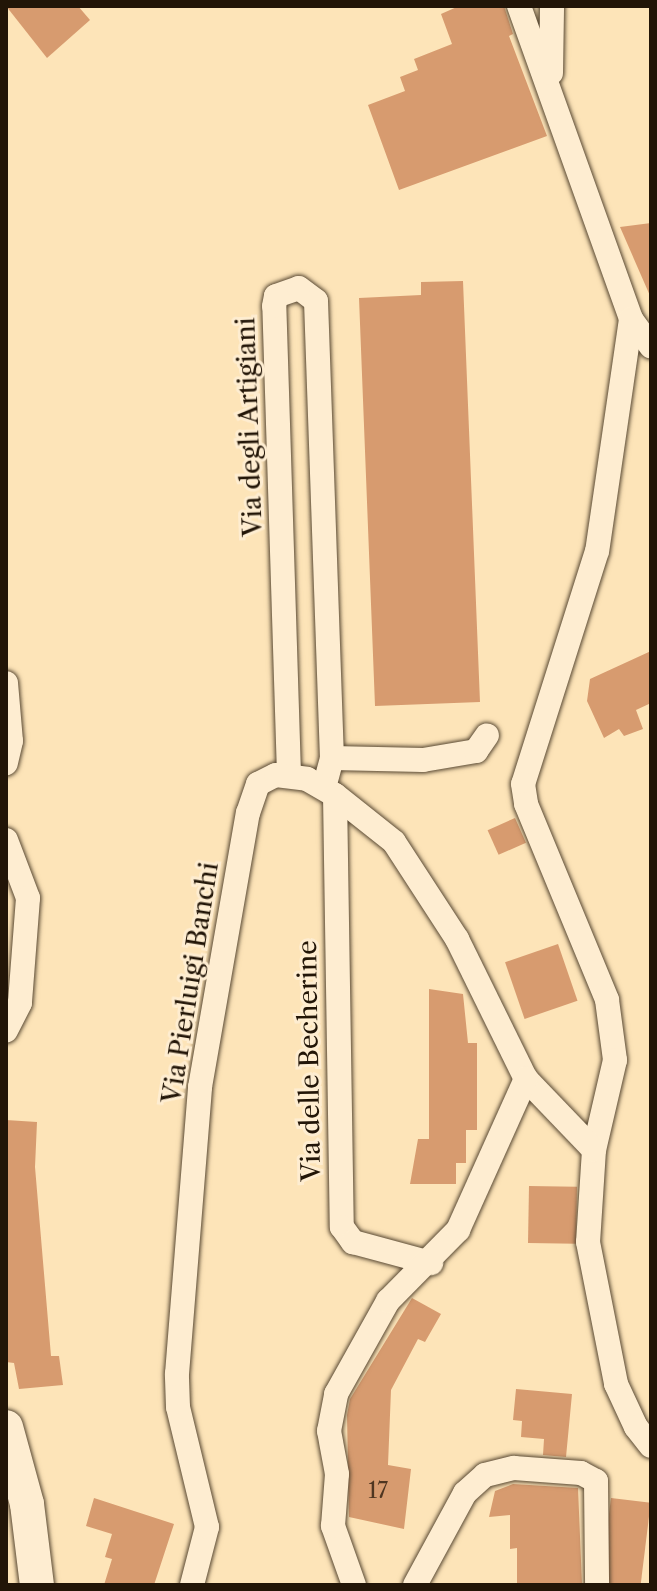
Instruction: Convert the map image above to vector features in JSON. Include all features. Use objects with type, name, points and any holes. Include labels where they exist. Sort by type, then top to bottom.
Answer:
[{"type":"street","points":[[519,6],[551,87],[631,319],[651,347]]},
{"type":"street","points":[[551,87],[552,6]]},
{"type":"street","name":"Via degli Artigiani","points":[[289,774],[274,306],[276,296],[286,289],[299,288],[316,301],[332,758],[330,792]]},
{"type":"street","points":[[631,319],[597,551],[523,784],[526,804],[607,1000],[615,1060],[594,1150],[588,1242],[612,1369],[621,1399],[651,1446]]},
{"type":"street","points":[[6,683],[11,741],[6,763]]},
{"type":"street","points":[[332,758],[423,760],[476,751],[487,735]]},
{"type":"street","points":[[289,774],[330,792],[394,842],[457,939],[526,1079],[594,1150]]},
{"type":"street","name":"Via Pierluigi Banchi","points":[[192,1585],[207,1527],[178,1407],[177,1374],[202,1064],[245,829],[258,784],[289,774]]},
{"type":"street","name":"Via delle Becherine","points":[[330,792],[342,1227],[353,1242],[431,1263]]},
{"type":"street","points":[[6,840],[28,898],[20,1003],[6,1031]]},
{"type":"street","points":[[354,1585],[333,1526],[337,1474],[329,1431],[336,1394],[388,1301],[431,1263],[458,1230],[526,1079]]},
{"type":"street","points":[[6,1427],[27,1504],[37,1585]]},
{"type":"street","points":[[415,1585],[452,1510],[485,1475],[514,1468],[590,1474],[596,1481],[597,1585]]},
{"type":"building","points":[[6,6],[78,6],[90,20],[47,58]]},
{"type":"building","points":[[459,6],[504,6],[513,34],[509,36],[547,136],[399,190],[368,105],[405,91],[400,77],[418,70],[414,59],[452,44],[441,14]]},
{"type":"building","points":[[651,223],[651,298],[620,227]]},
{"type":"building","points":[[463,281],[480,702],[375,706],[359,298],[421,295],[421,282]]},
{"type":"building","points":[[651,651],[651,703],[636,710],[643,729],[624,736],[619,729],[604,738],[587,701],[590,679]]},
{"type":"building","points":[[515,818],[526,843],[499,855],[488,830]]},
{"type":"building","points":[[558,944],[578,1001],[525,1019],[505,962]]},
{"type":"building","points":[[429,989],[463,994],[468,1043],[477,1043],[477,1130],[466,1130],[466,1163],[456,1163],[456,1184],[410,1184],[418,1139],[429,1139]]},
{"type":"building","points":[[6,1120],[37,1122],[35,1167],[51,1356],[59,1356],[63,1385],[19,1389],[14,1363],[6,1362]]},
{"type":"building","points":[[529,1186],[577,1187],[576,1244],[528,1243]]},
{"type":"building","points":[[412,1298],[441,1314],[425,1342],[418,1339],[391,1390],[388,1465],[411,1469],[404,1529],[349,1517],[347,1415],[350,1399]]},
{"type":"building","points":[[516,1389],[572,1394],[566,1457],[543,1455],[544,1439],[521,1437],[522,1421],[513,1420]]},
{"type":"building","points":[[513,1484],[578,1488],[582,1585],[517,1585],[517,1548],[510,1549],[510,1515],[489,1517],[495,1491]]},
{"type":"building","points":[[94,1498],[174,1524],[154,1585],[104,1585],[112,1559],[105,1557],[112,1534],[86,1526]]},
{"type":"building","points":[[611,1498],[651,1503],[641,1585],[600,1584]]}]
